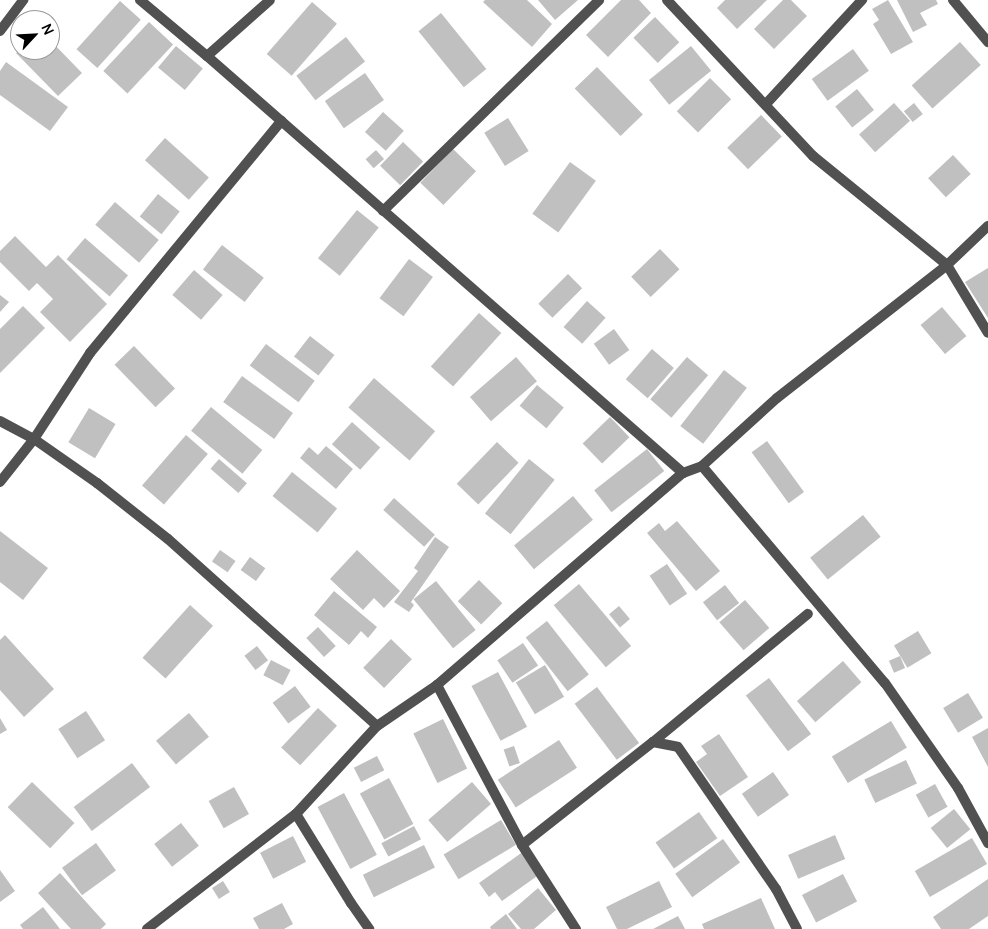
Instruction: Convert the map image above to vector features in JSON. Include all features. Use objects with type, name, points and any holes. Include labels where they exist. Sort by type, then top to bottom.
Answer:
[{"type":"street","points":[[0,31],[23,0]]},
{"type":"street","points":[[140,0],[207,56],[683,473]]},
{"type":"street","points":[[207,56],[270,0]]},
{"type":"street","points":[[382,211],[599,0]]},
{"type":"street","points":[[667,0],[813,156],[947,265],[988,333]]},
{"type":"street","points":[[766,104],[862,0]]},
{"type":"street","points":[[953,0],[988,42]]},
{"type":"street","points":[[0,482],[34,439],[90,353],[281,121]]},
{"type":"street","points":[[147,929],[296,814],[377,726],[437,685],[683,473],[702,466],[777,398],[947,265],[988,226]]},
{"type":"street","points":[[0,421],[34,439],[98,483],[168,539],[377,726]]},
{"type":"street","points":[[702,466],[885,683],[958,788],[988,843]]},
{"type":"street","points":[[522,845],[652,742],[808,614]]},
{"type":"street","points":[[437,685],[522,845],[576,929]]},
{"type":"street","points":[[652,742],[678,747],[776,890],[797,929]]},
{"type":"street","points":[[296,814],[351,904],[370,929]]},
{"type":"building","points":[[485,0],[527,0],[552,24],[532,47],[483,2]]},
{"type":"building","points":[[538,0],[578,0],[555,20]]},
{"type":"building","points":[[621,0],[639,0],[651,13],[608,57],[586,35]]},
{"type":"building","points":[[725,0],[767,0],[737,29],[717,8]]},
{"type":"building","points":[[783,0],[791,0],[807,16],[774,49],[754,29]]},
{"type":"building","points":[[888,0],[913,42],[891,54],[873,24],[879,20],[872,9]]},
{"type":"building","points":[[897,0],[936,0],[938,4],[920,13],[927,25],[913,32]]},
{"type":"building","points":[[120,1],[141,20],[97,68],[77,49]]},
{"type":"building","points":[[312,2],[337,24],[292,76],[267,54]]},
{"type":"building","points":[[441,13],[486,69],[464,87],[418,31]]},
{"type":"building","points":[[655,17],[679,42],[658,63],[633,38]]},
{"type":"building","points":[[149,22],[173,45],[127,94],[103,71]]},
{"type":"building","points":[[346,37],[365,61],[315,100],[296,76]]},
{"type":"building","points":[[960,42],[981,65],[932,109],[912,85]]},
{"type":"building","points":[[176,46],[203,68],[185,90],[158,67]]},
{"type":"building","points":[[691,46],[711,71],[669,105],[649,80]]},
{"type":"building","points":[[853,49],[869,71],[828,101],[812,79]]},
{"type":"building","points":[[60,50],[82,73],[58,96],[23,60],[60,60]]},
{"type":"building","points":[[6,62],[68,107],[50,131],[0,95],[0,71]]},
{"type":"building","points":[[597,67],[643,114],[621,136],[575,89]]},
{"type":"building","points":[[365,73],[384,100],[344,128],[325,101]]},
{"type":"building","points":[[710,78],[731,99],[698,132],[677,111]]},
{"type":"building","points":[[857,89],[874,110],[852,128],[835,107]]},
{"type":"building","points":[[894,103],[910,121],[875,152],[859,134]]},
{"type":"building","points":[[914,103],[923,114],[913,122],[904,111]]},
{"type":"building","points":[[383,112],[404,131],[386,151],[365,132]]},
{"type":"building","points":[[761,115],[782,137],[748,169],[727,148]]},
{"type":"building","points":[[508,118],[529,151],[505,166],[484,133]]},
{"type":"building","points":[[165,138],[209,177],[189,200],[145,160]]},
{"type":"building","points":[[403,142],[423,161],[400,185],[380,166]]},
{"type":"building","points":[[453,149],[476,171],[443,205],[420,183]]},
{"type":"building","points":[[376,150],[384,159],[374,168],[366,159]]},
{"type":"building","points":[[953,155],[971,174],[946,197],[928,178]]},
{"type":"building","points":[[570,162],[596,181],[558,233],[532,214]]},
{"type":"building","points":[[158,194],[180,212],[162,234],[140,217]]},
{"type":"building","points":[[115,202],[159,240],[139,263],[95,225]]},
{"type":"building","points":[[357,210],[379,228],[340,276],[318,258]]},
{"type":"building","points":[[15,236],[46,267],[58,255],[107,304],[70,342],[40,312],[53,299],[37,283],[29,291],[0,262],[0,251]]},
{"type":"building","points":[[85,238],[128,275],[110,297],[67,259]]},
{"type":"building","points":[[222,245],[264,278],[245,302],[203,269]]},
{"type":"building","points":[[660,249],[679,269],[651,297],[631,277]]},
{"type":"building","points":[[409,259],[433,277],[403,316],[380,298]]},
{"type":"building","points":[[988,268],[988,318],[965,282]]},
{"type":"building","points":[[194,270],[223,295],[201,320],[172,295]]},
{"type":"building","points":[[568,274],[582,288],[552,318],[538,304]]},
{"type":"building","points":[[0,295],[9,302],[0,312]]},
{"type":"building","points":[[587,301],[606,318],[582,344],[564,327]]},
{"type":"building","points":[[23,306],[45,328],[0,373],[0,329]]},
{"type":"building","points":[[942,307],[966,336],[945,354],[921,325]]},
{"type":"building","points":[[479,313],[501,333],[453,387],[431,367]]},
{"type":"building","points":[[614,329],[629,350],[609,365],[594,344]]},
{"type":"building","points":[[310,336],[334,355],[318,376],[294,356]]},
{"type":"building","points":[[266,344],[315,381],[298,402],[250,366]]},
{"type":"building","points":[[134,346],[175,388],[156,407],[115,365]]},
{"type":"building","points":[[652,349],[674,368],[648,398],[626,379]]},
{"type":"building","points":[[516,357],[537,381],[491,421],[470,397]]},
{"type":"building","points":[[687,357],[708,375],[671,418],[650,399]]},
{"type":"building","points":[[724,370],[747,388],[703,444],[680,426]]},
{"type":"building","points":[[242,376],[293,413],[274,439],[223,402]]},
{"type":"building","points":[[374,378],[435,431],[410,461],[348,407]]},
{"type":"building","points":[[537,385],[564,407],[546,428],[520,406]]},
{"type":"building","points":[[211,407],[262,450],[242,474],[191,431]]},
{"type":"building","points":[[89,408],[116,424],[95,458],[68,442]]},
{"type":"building","points":[[610,417],[629,437],[602,464],[583,443]]},
{"type":"building","points":[[352,422],[380,447],[360,470],[332,444]]},
{"type":"building","points":[[186,435],[208,454],[164,505],[142,486]]},
{"type":"building","points":[[767,441],[804,492],[789,503],[752,452]]},
{"type":"building","points":[[497,442],[519,463],[478,505],[457,484]]},
{"type":"building","points":[[326,446],[353,469],[336,489],[300,458],[309,447],[318,455]]},
{"type":"building","points":[[647,449],[664,471],[611,512],[594,490]]},
{"type":"building","points":[[219,459],[247,483],[238,493],[210,469]]},
{"type":"building","points":[[529,459],[555,480],[511,534],[485,513]]},
{"type":"building","points":[[292,472],[337,509],[318,533],[272,496]]},
{"type":"building","points":[[573,496],[593,520],[534,569],[514,545]]},
{"type":"building","points":[[394,498],[435,535],[424,547],[383,510]]},
{"type":"building","points":[[863,515],[881,537],[828,580],[810,558]]},
{"type":"building","points":[[677,521],[720,571],[696,591],[647,533],[659,523],[665,531]]},
{"type":"building","points":[[0,531],[48,568],[23,600],[0,582]]},
{"type":"building","points":[[435,537],[449,547],[411,602],[414,605],[409,612],[394,602],[418,571],[414,568]]},
{"type":"building","points":[[220,550],[236,561],[228,572],[212,561]]},
{"type":"building","points":[[357,550],[400,591],[384,608],[374,598],[363,610],[330,579]]},
{"type":"building","points":[[250,557],[265,568],[256,581],[241,570]]},
{"type":"building","points":[[667,564],[687,594],[670,606],[650,576]]},
{"type":"building","points":[[479,580],[502,603],[481,625],[458,601]]},
{"type":"building","points":[[436,581],[476,630],[453,648],[413,599]]},
{"type":"building","points":[[579,584],[631,646],[606,667],[554,605]]},
{"type":"building","points":[[725,585],[739,603],[717,620],[703,602]]},
{"type":"building","points":[[334,591],[377,627],[368,638],[361,631],[349,645],[314,615]]},
{"type":"building","points":[[745,600],[769,628],[744,650],[719,622]]},
{"type":"building","points":[[190,605],[213,626],[166,679],[142,658]]},
{"type":"building","points":[[619,606],[630,619],[620,627],[609,614]]},
{"type":"building","points":[[547,621],[589,675],[568,691],[526,638]]},
{"type":"building","points":[[318,627],[336,646],[324,657],[306,638]]},
{"type":"building","points":[[918,631],[931,653],[907,668],[894,645]]},
{"type":"building","points":[[5,635],[54,689],[24,717],[0,690],[0,640]]},
{"type":"building","points":[[391,639],[412,659],[384,688],[363,668]]},
{"type":"building","points":[[523,643],[538,665],[512,683],[497,660]]},
{"type":"building","points":[[257,646],[268,660],[255,670],[244,656]]},
{"type":"building","points":[[900,656],[905,668],[894,673],[889,661]]},
{"type":"building","points":[[271,660],[291,670],[283,685],[263,675]]},
{"type":"building","points":[[843,661],[861,682],[815,722],[797,701]]},
{"type":"building","points":[[545,665],[564,697],[535,714],[516,683]]},
{"type":"building","points":[[498,672],[527,727],[501,741],[472,686]]},
{"type":"building","points":[[769,678],[811,734],[788,751],[746,695]]},
{"type":"building","points":[[295,686],[311,707],[288,724],[273,703]]},
{"type":"building","points":[[597,687],[639,743],[617,760],[575,704]]},
{"type":"building","points":[[968,693],[983,718],[958,733],[943,708]]},
{"type":"building","points":[[318,708],[337,726],[300,765],[281,747]]},
{"type":"building","points":[[86,711],[105,740],[77,758],[58,729]]},
{"type":"building","points":[[189,713],[209,737],[176,764],[156,741]]},
{"type":"building","points":[[0,718],[7,730],[0,734]]},
{"type":"building","points":[[443,719],[467,768],[437,783],[413,733]]},
{"type":"building","points":[[891,721],[907,748],[848,783],[832,757]]},
{"type":"building","points":[[988,728],[988,767],[972,737]]},
{"type":"building","points":[[719,734],[748,777],[720,796],[696,762],[707,754],[701,746]]},
{"type":"building","points":[[559,740],[577,768],[516,807],[498,780]]},
{"type":"building","points":[[514,746],[520,763],[509,767],[504,750]]},
{"type":"building","points":[[377,756],[384,770],[361,782],[354,768]]},
{"type":"building","points":[[906,760],[917,784],[875,803],[864,779]]},
{"type":"building","points":[[132,763],[150,787],[92,831],[74,807]]},
{"type":"building","points":[[773,772],[789,795],[758,817],[742,794]]},
{"type":"building","points":[[389,778],[413,824],[384,839],[360,793]]},
{"type":"building","points":[[32,782],[74,823],[50,848],[8,807]]},
{"type":"building","points":[[472,782],[491,804],[447,842],[428,820]]},
{"type":"building","points":[[935,784],[948,807],[928,817],[916,795]]},
{"type":"building","points":[[234,787],[249,814],[224,828],[209,801]]},
{"type":"building","points":[[344,793],[377,855],[350,869],[318,807]]},
{"type":"building","points":[[954,809],[970,829],[947,848],[931,828]]},
{"type":"building","points":[[699,812],[717,838],[674,869],[656,842]]},
{"type":"building","points":[[501,820],[516,845],[459,879],[444,855]]},
{"type":"building","points":[[181,823],[199,846],[172,867],[154,844]]},
{"type":"building","points":[[414,826],[421,839],[388,857],[381,843]]},
{"type":"building","points":[[835,835],[845,859],[798,879],[788,855]]},
{"type":"building","points":[[293,836],[306,862],[273,879],[260,853]]},
{"type":"building","points":[[972,838],[987,864],[930,897],[915,871]]},
{"type":"building","points":[[723,839],[740,862],[692,897],[675,874]]},
{"type":"building","points":[[96,843],[116,871],[82,895],[62,868]]},
{"type":"building","points":[[424,845],[435,867],[374,897],[363,875]]},
{"type":"building","points":[[524,851],[540,874],[502,901],[495,892],[489,897],[479,883]]},
{"type":"building","points":[[0,870],[15,891],[0,902]]},
{"type":"building","points":[[60,873],[106,924],[101,929],[71,929],[38,893]]},
{"type":"building","points":[[843,874],[857,902],[816,923],[802,895]]},
{"type":"building","points":[[988,879],[988,916],[969,929],[941,929],[933,917]]},
{"type":"building","points":[[223,881],[230,892],[219,899],[212,888]]},
{"type":"building","points":[[659,881],[672,907],[627,929],[617,929],[606,907]]},
{"type":"building","points":[[538,888],[556,910],[534,929],[521,929],[508,914]]},
{"type":"building","points":[[761,898],[775,929],[704,929],[702,924]]},
{"type":"building","points":[[282,903],[293,924],[284,929],[259,929],[253,918]]},
{"type":"building","points":[[43,907],[60,929],[23,929],[20,925]]},
{"type":"building","points":[[506,914],[517,929],[491,929],[490,927]]},
{"type":"building","points":[[678,916],[685,929],[653,929]]}]
